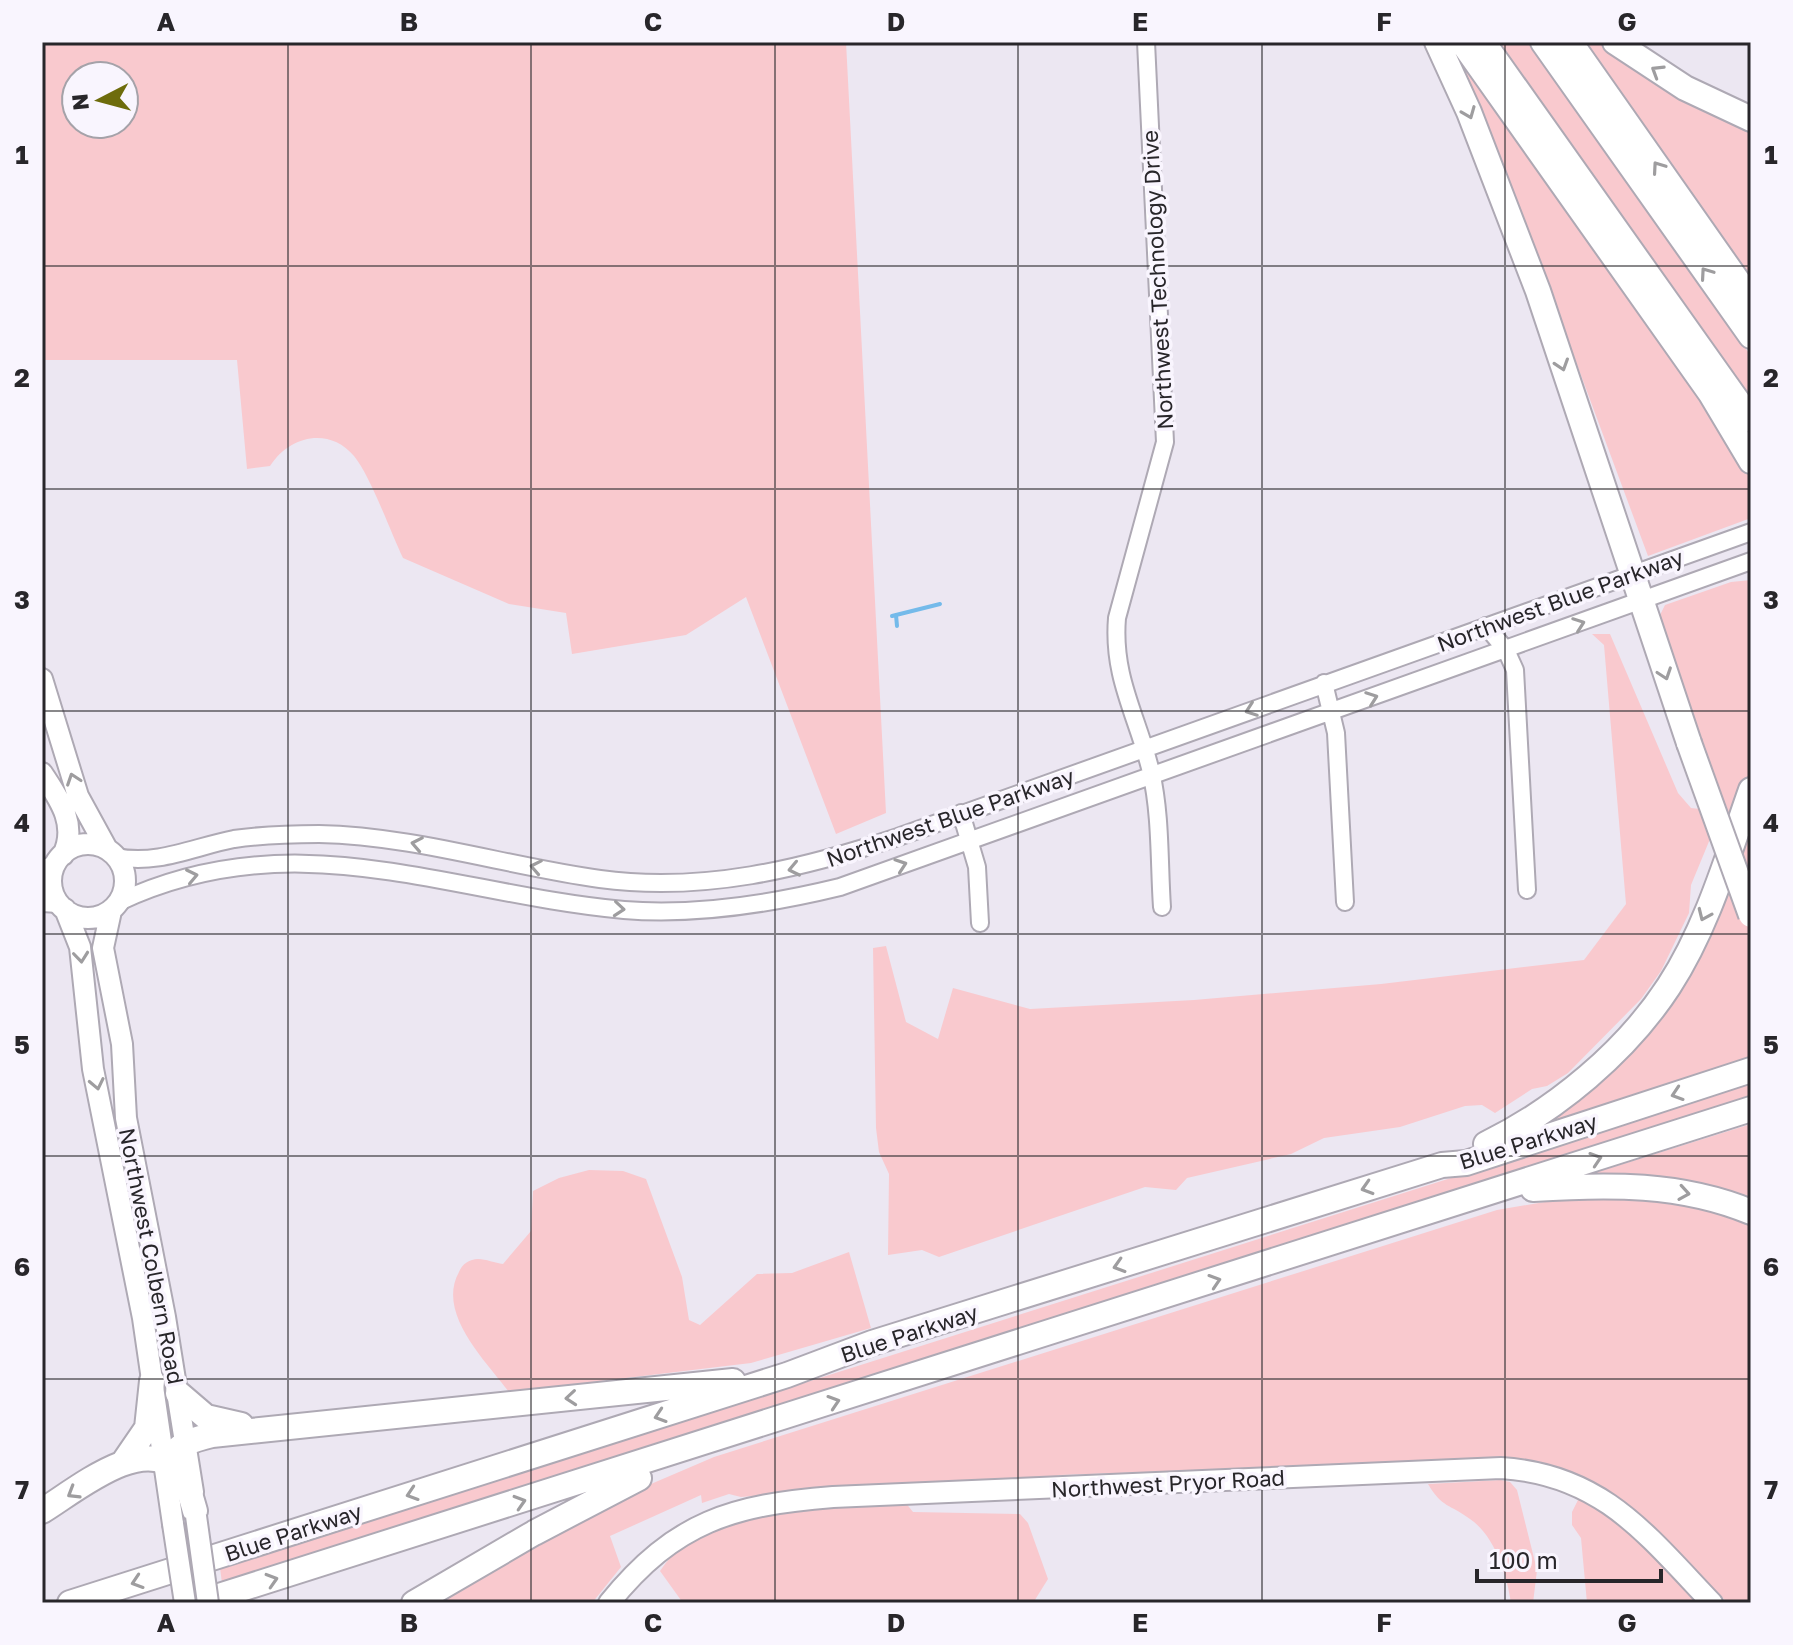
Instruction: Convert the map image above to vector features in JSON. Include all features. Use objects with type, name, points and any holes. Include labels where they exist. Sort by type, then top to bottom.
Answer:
[{"type":"highway","points":[[1437,42],[1469,112],[1538,291],[1631,574],[1751,915]]},
{"type":"highway","points":[[1462,42],[1711,394],[1751,461]]},
{"type":"highway","points":[[1483,42],[1751,420]]},
{"type":"highway","points":[[1543,42],[1751,336]]},
{"type":"highway","points":[[1570,42],[1751,300]]},
{"type":"highway","points":[[1615,42],[1685,88],[1751,119]]},
{"type":"highway","points":[[1442,1165],[1505,1135],[1574,1088],[1636,1028],[1670,986],[1688,949],[1751,790]]},
{"type":"highway","name":"Blue Parkway","points":[[70,1603],[787,1375],[872,1343],[1442,1165],[1466,1163],[1751,1070]]},
{"type":"highway","name":"Blue Parkway","points":[[197,1603],[760,1427],[1751,1109]]},
{"type":"highway","points":[[1495,1191],[1588,1185],[1646,1186],[1700,1195],[1751,1212]]},
{"type":"highway","points":[[166,1462],[173,1451],[188,1441],[259,1430],[787,1375]]},
{"type":"highway","points":[[123,1463],[147,1428],[152,1381]]},
{"type":"highway","points":[[178,1393],[206,1417],[259,1430]]},
{"type":"highway","points":[[414,1603],[619,1486],[760,1427]]},
{"type":"highway","points":[[42,1511],[123,1463],[149,1457],[166,1462],[178,1472],[186,1483],[196,1513]]},
{"type":"main road","points":[[42,679],[78,796],[125,878],[115,906],[88,918],[55,905],[53,863],[69,842],[69,824],[42,773]]},
{"type":"main road","points":[[53,863],[84,845],[111,853]]},
{"type":"main road","name":"Northwest Colbern Road","points":[[55,905],[80,947],[93,1069],[125,1215],[166,1462],[185,1603]]},
{"type":"main road","name":"Northwest Colbern Road","points":[[115,906],[105,932],[104,962],[122,1044],[126,1118],[188,1441],[208,1603]]},
{"type":"main road","name":"Northwest Pryor Road","points":[[609,1603],[634,1573],[698,1525],[762,1504],[833,1497],[1501,1468],[1555,1477],[1608,1501],[1630,1516],[1712,1603]]},
{"type":"street","name":"Northwest Technology Drive","points":[[1146,42],[1165,442],[1117,618],[1115,641],[1120,678],[1152,776],[1162,907]]},
{"type":"street","name":"Northwest Blue Parkway","points":[[111,853],[153,860],[234,839],[321,834],[404,842],[602,879],[696,882],[799,868],[1751,532]]},
{"type":"street","name":"Northwest Blue Parkway","points":[[115,906],[153,886],[231,869],[348,864],[386,868],[584,905],[672,911],[758,904],[840,887],[1641,603],[1744,563]]},
{"type":"street","points":[[1486,626],[1506,650],[1515,670],[1527,890]]},
{"type":"street","points":[[1324,683],[1336,733],[1345,902]]},
{"type":"street","points":[[961,813],[977,867],[980,923]]},
{"type":"shaded area","points":[[42,42],[846,42],[886,813],[836,834],[746,597],[686,635],[572,654],[566,613],[509,604],[403,558],[367,476],[344,447],[333,441],[310,438],[288,448],[270,466],[247,469],[237,360],[42,360]]},
{"type":"shaded area","points":[[1448,42],[1742,458],[1751,478],[1751,518],[1648,556],[1562,324]]},
{"type":"shaded area","points":[[1498,42],[1529,42],[1751,356],[1751,399]]},
{"type":"shaded area","points":[[1578,42],[1602,42],[1710,111],[1751,131],[1751,286]]},
{"type":"shaded area","points":[[1751,580],[1751,771],[1729,831],[1660,615],[1665,605],[1731,582]]},
{"type":"shaded area","points":[[1592,634],[1610,634],[1678,793],[1691,808],[1700,809],[1710,839],[1691,885],[1689,913],[1661,971],[1641,999],[1568,1073],[1547,1086],[1532,1089],[1495,1113],[1482,1105],[1465,1106],[1400,1127],[1324,1138],[1291,1154],[1187,1178],[1176,1190],[1145,1187],[939,1257],[922,1250],[888,1255],[889,1174],[879,1152],[876,1128],[873,948],[886,946],[906,1022],[938,1039],[953,988],[1030,1009],[1194,1000],[1381,984],[1584,960],[1626,904],[1604,645]]},
{"type":"shaded area","points":[[1751,812],[1751,1058],[1537,1128],[1628,1051]]},
{"type":"shaded area","points":[[1751,1083],[1751,1098],[222,1583],[220,1568]]},
{"type":"shaded area","points":[[1751,1124],[1751,1208],[1584,1178],[1594,1173]]},
{"type":"shaded area","points":[[589,1170],[623,1171],[646,1179],[682,1277],[689,1320],[700,1325],[757,1274],[792,1273],[849,1252],[871,1328],[751,1363],[509,1392],[477,1351],[459,1320],[454,1304],[454,1288],[459,1272],[464,1264],[475,1259],[503,1264],[531,1231],[533,1191],[559,1178]]},
{"type":"shaded area","points":[[1586,1195],[1669,1199],[1751,1222],[1751,1603],[1728,1603],[1635,1513],[1583,1480],[1467,1461],[1059,1475],[1035,1485],[856,1487],[741,1497],[729,1494],[702,1503],[701,1495],[610,1536],[621,1567],[592,1603],[429,1603],[609,1502],[714,1457],[1497,1210]]},
{"type":"shaded area","points":[[1510,1482],[1517,1490],[1537,1570],[1533,1603],[1511,1603],[1503,1569],[1486,1535],[1470,1519],[1442,1502],[1428,1484]]},
{"type":"shaded area","points":[[1586,1497],[1641,1540],[1698,1603],[1587,1603],[1581,1538],[1572,1525],[1572,1512],[1578,1500]]},
{"type":"shaded area","points":[[905,1502],[913,1512],[1020,1514],[1028,1523],[1048,1579],[1033,1603],[683,1603],[660,1571],[680,1548],[707,1531],[738,1520],[807,1508]]},
{"type":"waterway","points":[[892,616],[940,604]]},
{"type":"waterway","points":[[896,615],[897,626]]}]
